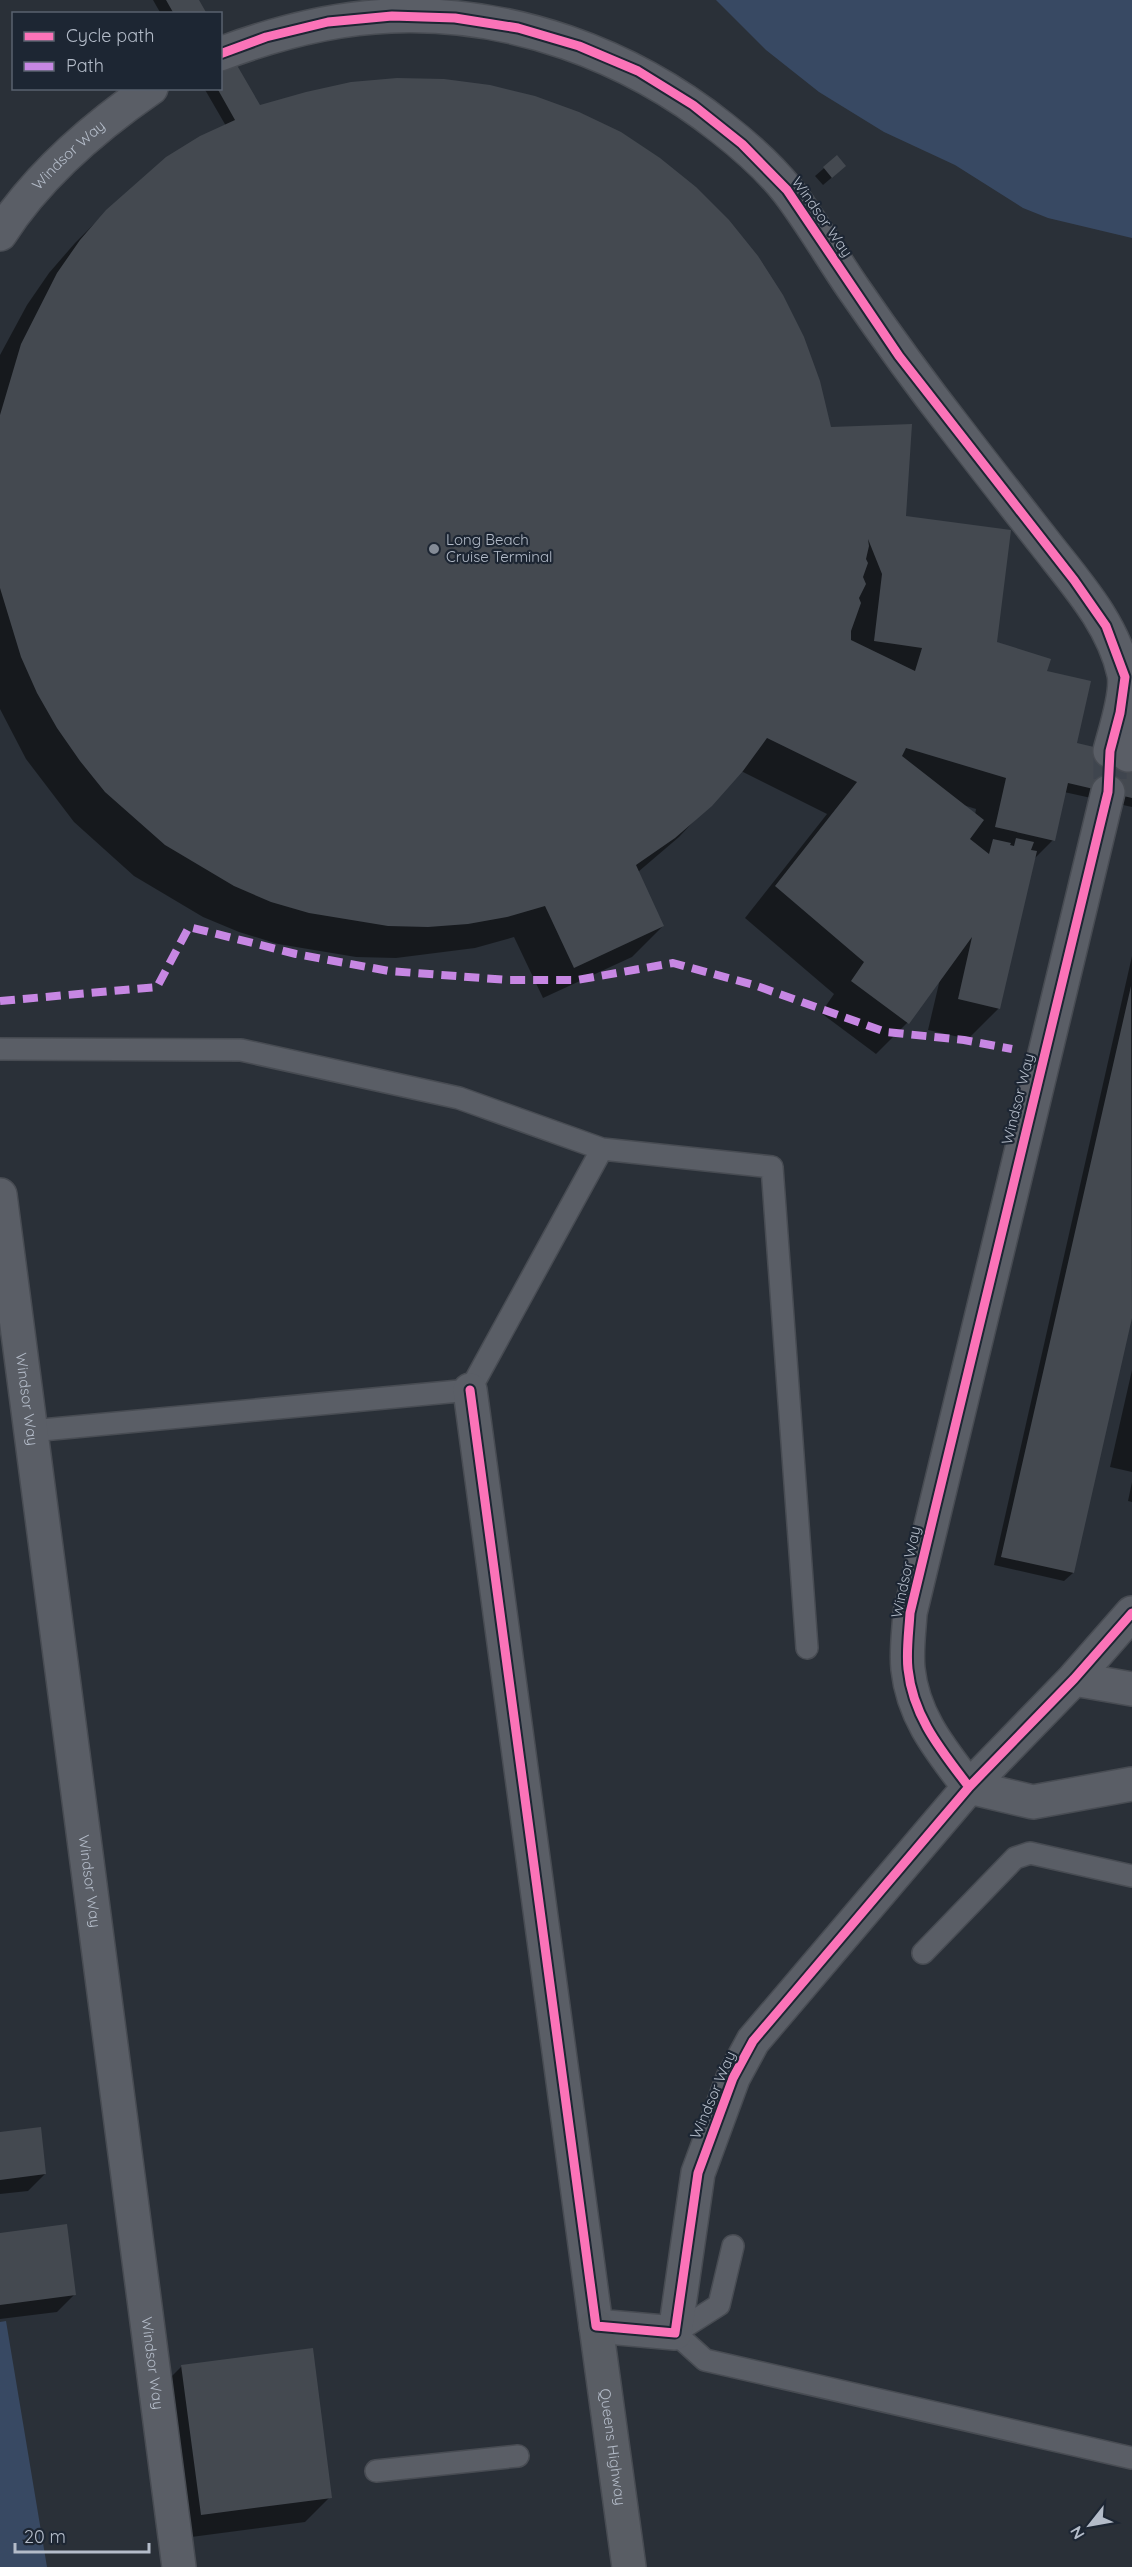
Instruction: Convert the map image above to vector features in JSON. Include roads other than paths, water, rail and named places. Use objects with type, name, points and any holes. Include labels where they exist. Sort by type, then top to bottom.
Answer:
[{"type":"main road","name":"Queens Highway","points":[[596,2326],[629,2567]]},
{"type":"street","name":"Windsor Way","points":[[222,53],[266,37],[328,22],[392,15],[455,18],[518,28],[579,46],[638,71],[693,105],[734,138],[787,190],[899,356],[1074,580],[1106,626],[1125,677],[1120,713],[1123,752]]},
{"type":"street","name":"Windsor Way","points":[[0,234],[10,218],[51,169],[98,126],[148,90]]},
{"type":"street","name":"Windsor Way","points":[[675,2333],[698,2173],[733,2078],[753,2042],[969,1788],[939,1748],[914,1704],[908,1667],[910,1613],[1108,792]]},
{"type":"street","name":"Windsor Way","points":[[0,1196],[179,2567]]},
{"type":"street","points":[[470,1390],[596,2326],[675,2333]]},
{"type":"street","points":[[969,1788],[1074,1679],[1132,1613]]},
{"type":"street","points":[[1074,1679],[1132,1689]]},
{"type":"street","points":[[969,1788],[1033,1802],[1132,1784]]},
{"type":"lane","points":[[0,1049],[241,1050],[459,1098],[602,1149],[772,1167],[807,1648]]},
{"type":"lane","points":[[31,1431],[470,1390],[602,1149]]},
{"type":"lane","points":[[923,1953],[1015,1858],[1030,1853],[1132,1876]]},
{"type":"lane","points":[[734,2246],[719,2305],[675,2333],[705,2360],[1132,2458]]},
{"type":"lane","points":[[376,2471],[518,2456]]},
{"type":"water","points":[[716,0],[1132,0],[1132,238],[1048,218],[1023,208],[955,165],[884,132],[819,92],[766,50]]},
{"type":"water","points":[[6,2321],[47,2567],[0,2567],[0,2322]]},
{"type":"tunnel","points":[[1110,751],[1110,779]]},
{"type":"place","name":"Long Beach Cruise Terminal","points":[[434,549]]}]
